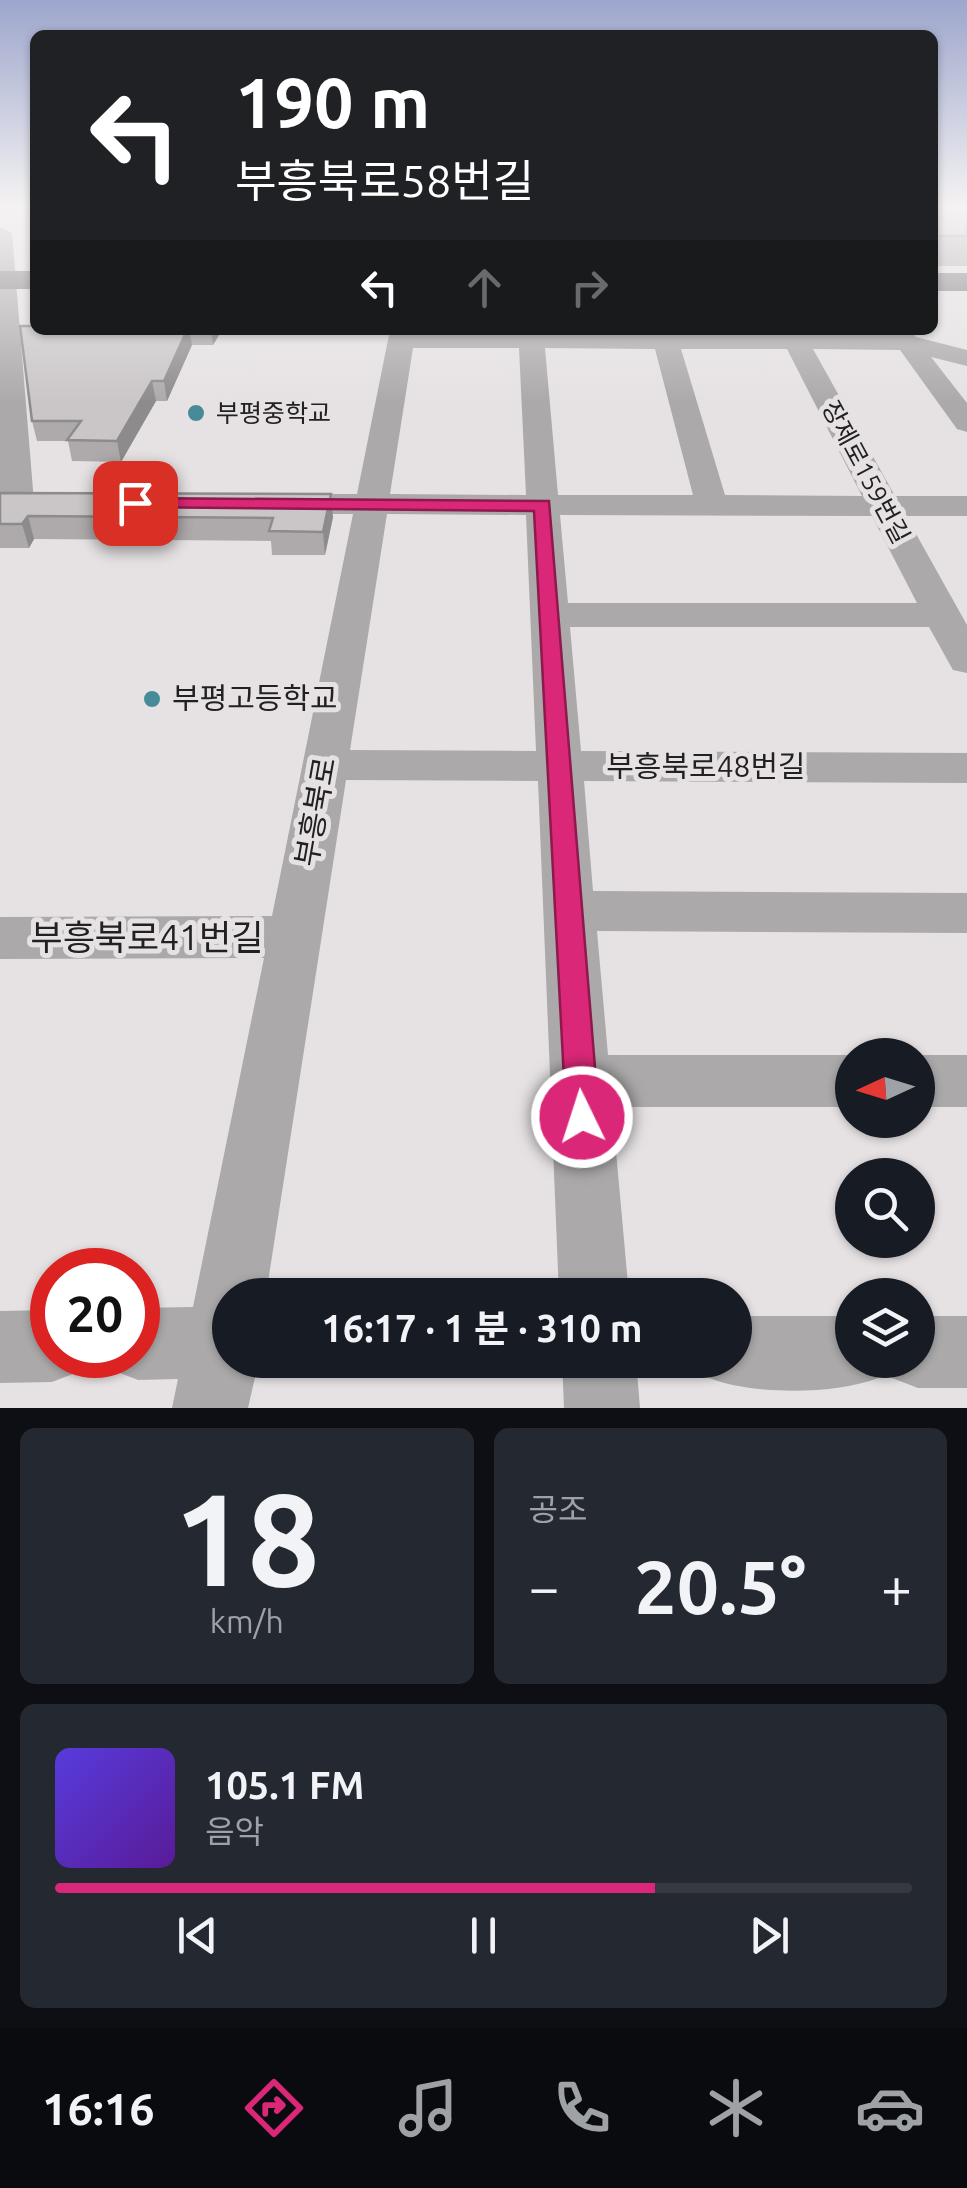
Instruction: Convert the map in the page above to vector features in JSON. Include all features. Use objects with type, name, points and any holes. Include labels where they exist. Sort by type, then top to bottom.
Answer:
[{"type":"main road","points":[[938,282],[967,282]]},
{"type":"street","points":[[14,280],[5,363],[8,502],[56,502]]},
{"type":"street","points":[[402,335],[666,341],[902,336],[967,358]]},
{"type":"street","name":"부흥북로","points":[[235,1278],[402,335]]},
{"type":"street","name":"장제로159번길","points":[[793,336],[967,661]]},
{"type":"street","points":[[902,336],[967,423]]},
{"type":"street","points":[[532,340],[593,1278]]},
{"type":"street","points":[[666,341],[712,506]]},
{"type":"street","points":[[234,504],[967,506]]},
{"type":"street","points":[[550,615],[942,615]]},
{"type":"street","name":"부흥북로48번길","points":[[325,766],[967,768]]},
{"type":"street","points":[[569,911],[967,913]]},
{"type":"street","name":"부흥북로41번길","points":[[0,938],[294,937]]},
{"type":"street","points":[[580,1081],[835,1081]]},
{"type":"street","points":[[935,1081],[967,1081]]},
{"type":"street","points":[[160,1342],[212,1338]]},
{"type":"street","points":[[0,1347],[30,1346]]},
{"type":"street","points":[[752,1352],[835,1352]]},
{"type":"street","points":[[935,1352],[967,1352]]},
{"type":"street","points":[[600,1378],[602,1408]]},
{"type":"building","points":[[20,326],[30,326],[30,335],[185,335],[164,381],[152,381],[117,441],[67,440],[81,421],[32,421]]},
{"type":"building","points":[[0,493],[331,494],[323,532],[269,531],[273,518],[28,516],[22,524],[0,524]]},
{"type":"place","name":"부평중학교","points":[[196,413]]},
{"type":"place","name":"부평고등학교","points":[[152,699]]},
{"type":"route","points":[[135,503],[543,505],[582,1117]]}]
